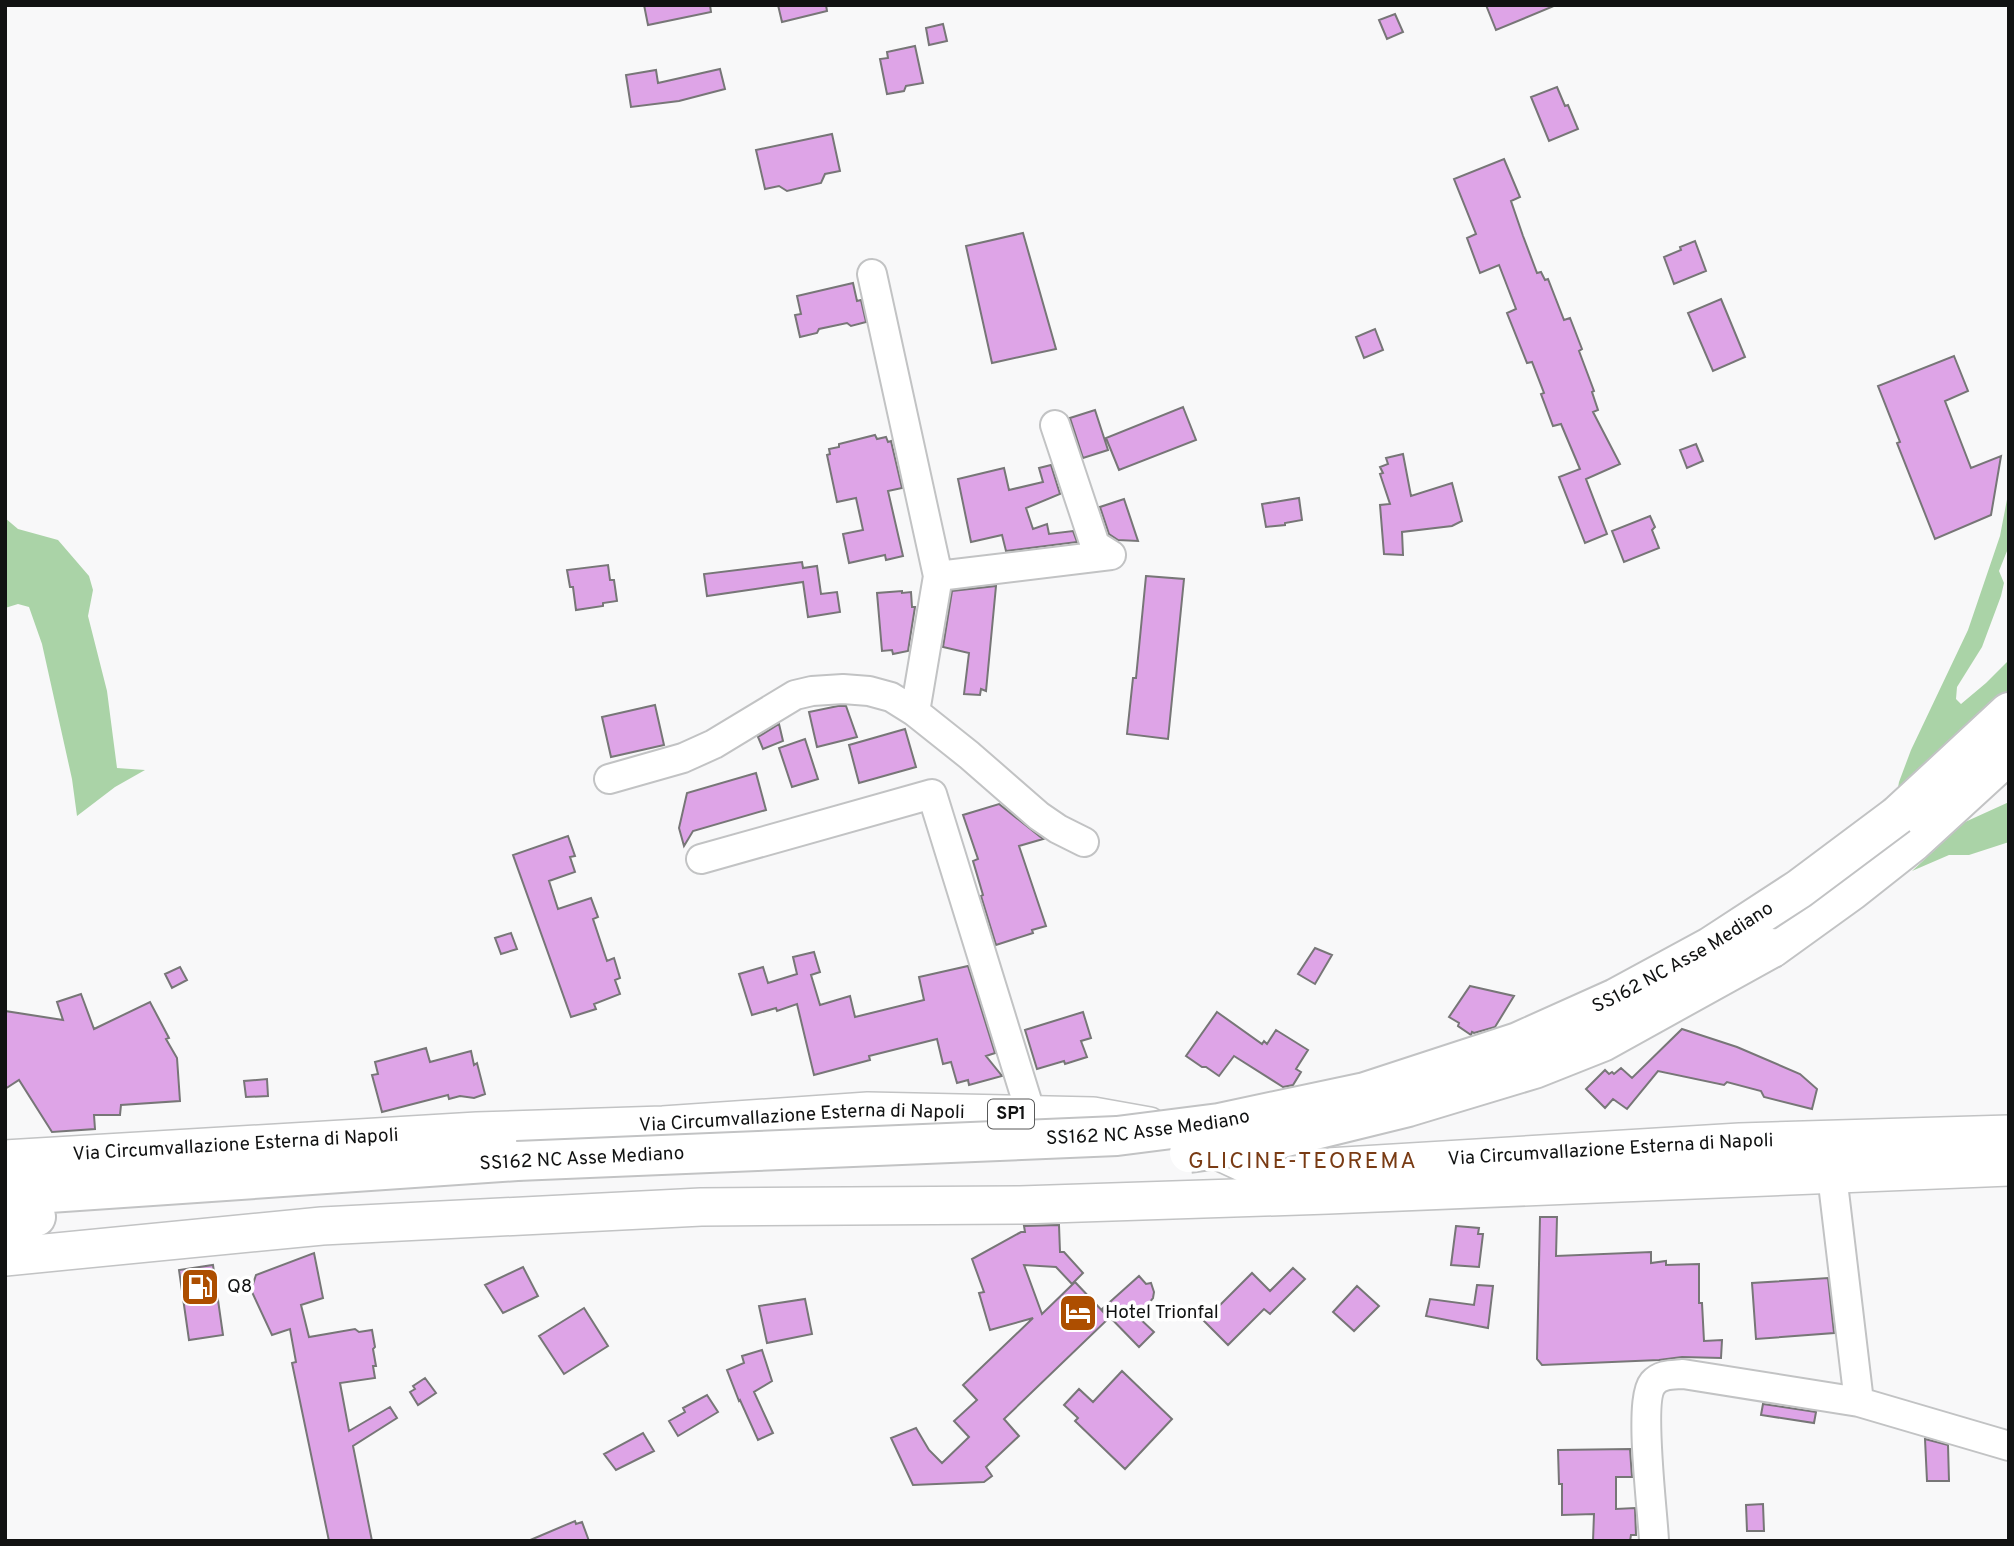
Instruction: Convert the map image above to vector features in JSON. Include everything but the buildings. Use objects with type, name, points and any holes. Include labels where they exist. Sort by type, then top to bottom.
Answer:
[{"type":"highway","name":"SS162 NC Asse Mediano","points":[[16,1220],[517,1173],[1151,1159],[1262,1143],[1408,1107],[1534,1069],[1602,1042],[1772,948],[1851,891],[2009,712]]},
{"type":"highway","name":"SS162 NC Asse Mediano","points":[[5,1196],[517,1173],[1116,1136],[1219,1124],[1365,1092],[1518,1042],[1616,998],[1710,947],[1799,889],[1905,829],[2009,754]]},
{"type":"highway","points":[[1905,829],[2009,790]]},
{"type":"main road","name":"Via Circumvallazione Esterna di Napoli","points":[[5,1159],[477,1131],[663,1125],[868,1111],[1093,1116],[1148,1126],[1193,1140],[1257,1169],[1278,1170],[1740,1142],[2009,1134]]},
{"type":"main road","name":"Via Circumvallazione Esterna di Napoli","points":[[5,1257],[322,1226],[701,1207],[1034,1205],[2009,1167]]},
{"type":"street","points":[[872,274],[938,576],[915,712]]},
{"type":"street","points":[[938,576],[1111,555],[1095,545],[1055,425]]},
{"type":"street","points":[[609,779],[683,758],[714,744],[795,695],[844,689],[869,691],[891,697],[915,712],[970,755],[1039,816],[1084,842]]},
{"type":"street","points":[[702,859],[932,794],[1031,1114]]},
{"type":"street","points":[[1832,1175],[1859,1402]]},
{"type":"street","points":[[1654,1541],[1646,1419],[1648,1392],[1653,1383],[1666,1375],[1683,1374],[1859,1402],[2009,1447]]},
{"type":"green space","points":[[2009,489],[2009,546],[1999,571],[2004,583],[2001,596],[1982,647],[1957,687],[1956,699],[1961,704],[2009,660],[2009,691],[1971,730],[1897,793],[1911,750],[1968,630],[2000,536]]},
{"type":"green space","points":[[5,518],[18,529],[58,540],[89,576],[93,590],[88,616],[107,691],[117,768],[145,770],[115,787],[77,816],[72,779],[42,644],[29,607],[18,604],[5,608]]},
{"type":"green space","points":[[2009,802],[2009,842],[1969,855],[1949,855],[1912,871],[1965,822]]},
{"type":"place","name":"Q8","points":[[200,1287]]},
{"type":"place","name":"Hotel Trionfal","points":[[1078,1313]]},
{"type":"district","name":"GLICINE-TEOREMA","points":[[1303,1162]]}]
